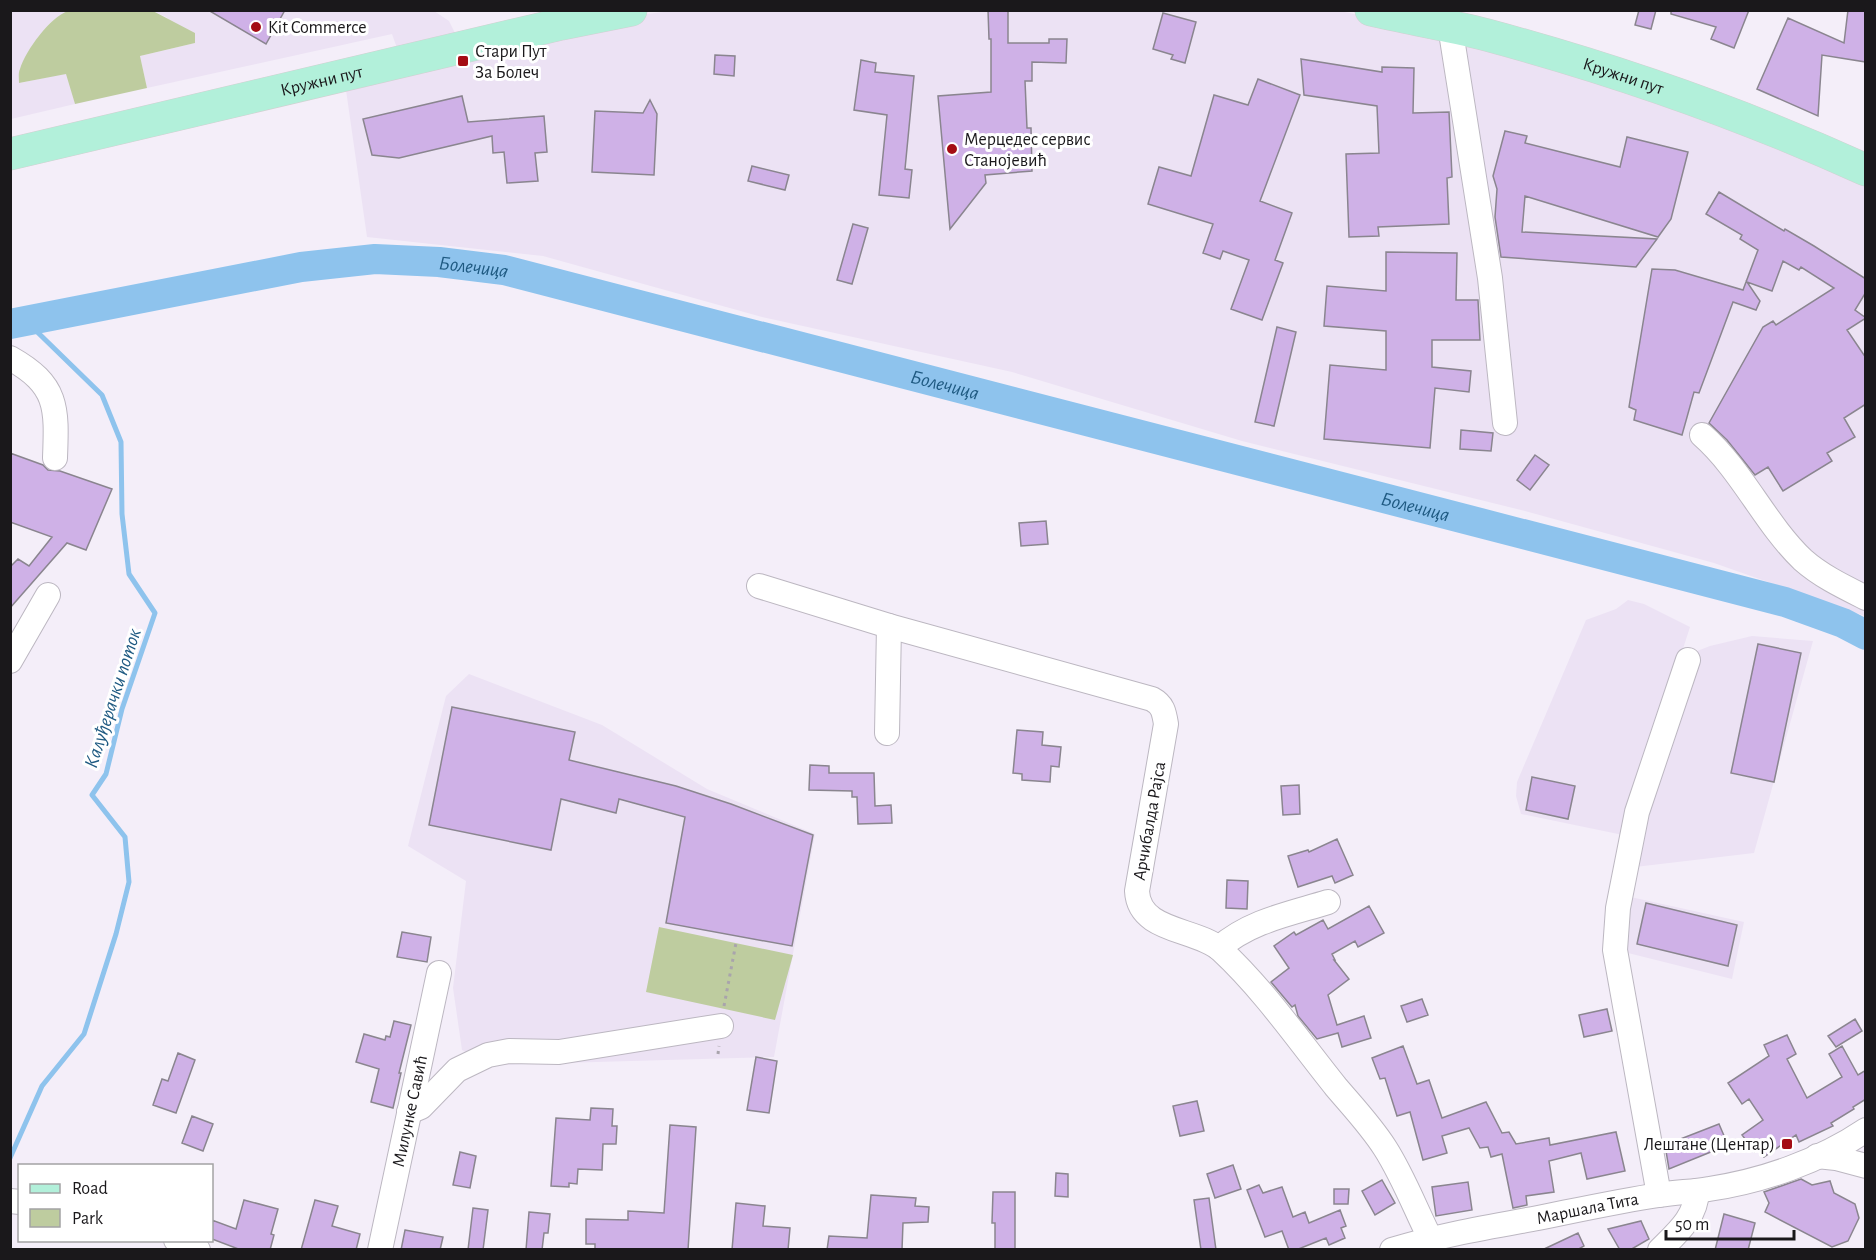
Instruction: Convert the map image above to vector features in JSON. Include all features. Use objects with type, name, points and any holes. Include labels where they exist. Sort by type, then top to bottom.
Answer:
[{"type":"main road","name":"Кружни пут","points":[[10,154],[557,17],[631,10]]},
{"type":"main road","name":"Кружни пут","points":[[1371,10],[1442,20],[1594,66],[1774,129],[1866,170]]},
{"type":"street","points":[[1442,20],[1490,278],[1505,423]]},
{"type":"street","points":[[10,358],[30,369],[43,381],[51,395],[56,434],[55,458]]},
{"type":"street","points":[[1702,435],[1725,460],[1788,544],[1803,560],[1817,571],[1866,598]]},
{"type":"street","name":"Арчибалда Рајса","points":[[759,586],[889,626],[1158,702],[1162,707],[1166,723],[1137,899],[1143,909],[1162,924],[1207,940],[1219,948],[1246,975],[1290,1026],[1337,1088],[1365,1119],[1386,1149],[1430,1238]]},
{"type":"street","points":[[10,662],[48,595]]},
{"type":"street","points":[[887,733],[889,626]]},
{"type":"street","points":[[1659,1195],[1615,950],[1615,929],[1637,812],[1688,660]]},
{"type":"street","points":[[1219,948],[1233,936],[1254,924],[1328,902]]},
{"type":"street","name":"Милунке Савић","points":[[380,1250],[440,973]]},
{"type":"street","points":[[409,1112],[421,1107],[457,1070],[475,1060],[509,1051],[560,1052],[721,1026]]},
{"type":"street","name":"Маршала Тита","points":[[1392,1250],[1430,1238],[1659,1195],[1697,1191],[1761,1177],[1837,1148],[1866,1130]]},
{"type":"street","points":[[1817,1156],[1836,1158],[1866,1166]]},
{"type":"street","points":[[1660,1250],[1682,1228],[1692,1214],[1697,1191]]},
{"type":"street","points":[[180,1242],[198,1250]]},
{"type":"path","points":[[718,1054],[736,943]]},
{"type":"shaded area","points":[[1335,10],[1505,50],[1865,173],[1865,616],[1714,563],[1521,510],[1242,441],[1012,372],[762,317],[543,256],[367,237],[345,83],[561,24],[672,11]]},
{"type":"shaded area","points":[[10,11],[68,11],[50,23],[38,37],[20,83],[67,73],[75,104],[11,119]]},
{"type":"shaded area","points":[[153,11],[434,11],[449,21],[457,37],[398,51],[392,34],[147,88],[140,56],[195,43],[166,17]]},
{"type":"shaded area","points":[[1628,600],[1644,604],[1690,627],[1623,835],[1521,814],[1516,796],[1517,782],[1586,620],[1616,609]]},
{"type":"shaded area","points":[[1752,636],[1813,641],[1754,853],[1635,867],[1638,825],[1692,653],[1710,646]]},
{"type":"shaded area","points":[[469,674],[602,725],[707,789],[815,834],[774,1057],[489,1065],[462,1050],[453,988],[466,881],[408,846],[446,696]]},
{"type":"shaded area","points":[[1626,896],[1744,922],[1732,979],[1624,952]]},
{"type":"green space","points":[[68,11],[153,11],[195,33],[195,43],[140,56],[147,88],[75,104],[66,74],[19,83],[19,71],[33,44],[46,27]]},
{"type":"green space","points":[[659,927],[793,955],[775,1020],[646,992]]},
{"type":"building","name":"Kit Commerce","points":[[208,10],[285,10],[266,44]]},
{"type":"building","points":[[988,10],[1008,10],[1008,43],[1049,43],[1049,39],[1067,39],[1066,63],[1032,62],[1032,81],[1025,81],[1027,128],[1031,128],[1032,171],[985,175],[986,183],[950,229],[938,96],[991,92],[991,39],[989,39]]},
{"type":"building","points":[[1639,10],[1656,10],[1651,29],[1635,25]]},
{"type":"building","points":[[1671,10],[1749,10],[1734,48],[1711,39],[1716,27],[1671,14]]},
{"type":"building","points":[[1848,10],[1866,10],[1866,62],[1822,55],[1818,116],[1757,89],[1788,18],[1844,43]]},
{"type":"building","points":[[1163,13],[1196,22],[1185,63],[1171,59],[1173,55],[1153,49]]},
{"type":"building","points":[[715,55],[735,56],[734,76],[714,74]]},
{"type":"building","points":[[1301,59],[1382,72],[1382,67],[1414,68],[1413,113],[1449,112],[1452,177],[1447,178],[1449,224],[1378,227],[1379,236],[1349,237],[1346,154],[1379,153],[1377,106],[1304,95]]},
{"type":"building","points":[[861,60],[876,63],[875,72],[914,76],[905,169],[912,170],[909,198],[879,195],[887,115],[854,110]]},
{"type":"building","points":[[1258,79],[1300,95],[1260,201],[1292,213],[1275,260],[1283,263],[1262,320],[1231,309],[1249,260],[1223,251],[1220,259],[1203,253],[1213,224],[1148,204],[1159,167],[1191,176],[1214,95],[1248,105]]},
{"type":"building","points":[[462,96],[468,122],[544,116],[547,152],[535,153],[538,181],[507,183],[504,152],[493,153],[492,136],[399,158],[372,155],[363,119]]},
{"type":"building","points":[[650,100],[657,114],[654,175],[592,172],[595,111],[643,113]]},
{"type":"building","points":[[1505,131],[1527,136],[1525,143],[1620,167],[1627,137],[1688,152],[1671,219],[1658,237],[1525,196],[1522,232],[1657,239],[1636,267],[1501,257],[1495,217],[1497,189],[1493,176]]},
{"type":"building","points":[[752,166],[789,175],[785,190],[748,181]]},
{"type":"building","points":[[1719,192],[1814,246],[1866,279],[1866,292],[1855,310],[1866,318],[1847,330],[1866,358],[1866,404],[1844,418],[1855,437],[1827,453],[1832,461],[1783,491],[1768,467],[1755,475],[1727,440],[1709,423],[1763,327],[1773,321],[1776,325],[1834,288],[1801,267],[1799,270],[1783,261],[1772,291],[1747,282],[1760,301],[1756,310],[1733,302],[1699,393],[1694,392],[1682,435],[1634,420],[1636,410],[1629,407],[1652,269],[1675,270],[1743,290],[1758,250],[1740,239],[1742,235],[1706,214]]},
{"type":"building","points":[[853,224],[868,228],[852,284],[837,280]]},
{"type":"building","points":[[1386,252],[1457,253],[1456,300],[1478,300],[1480,340],[1432,340],[1432,367],[1471,371],[1469,392],[1435,388],[1430,448],[1324,439],[1330,365],[1386,370],[1386,331],[1324,326],[1327,286],[1386,291]]},
{"type":"building","points":[[1277,327],[1296,332],[1274,426],[1255,422]]},
{"type":"building","points":[[1461,430],[1493,433],[1491,451],[1460,449]]},
{"type":"building","points":[[10,453],[43,465],[48,470],[60,471],[112,489],[86,550],[67,543],[10,608],[10,567],[18,559],[29,566],[52,537],[10,522]]},
{"type":"building","points":[[1535,455],[1549,465],[1530,490],[1517,480]]},
{"type":"building","points":[[1046,521],[1048,544],[1021,546],[1019,523]]},
{"type":"building","points":[[1758,644],[1801,653],[1774,782],[1731,773]]},
{"type":"building","points":[[452,707],[575,732],[569,760],[676,786],[813,835],[792,946],[666,923],[685,817],[619,799],[616,813],[561,799],[551,850],[429,825]]},
{"type":"building","points":[[1017,730],[1043,732],[1042,745],[1061,747],[1059,767],[1051,766],[1050,782],[1022,780],[1022,774],[1013,773]]},
{"type":"building","points":[[810,765],[829,766],[829,773],[874,773],[875,806],[891,805],[892,823],[858,824],[857,797],[852,797],[852,791],[809,790]]},
{"type":"building","points":[[1532,777],[1575,786],[1568,819],[1526,810]]},
{"type":"building","points":[[1299,785],[1300,814],[1283,815],[1281,786]]},
{"type":"building","points":[[1337,839],[1353,875],[1335,883],[1332,876],[1298,887],[1288,856],[1308,850],[1309,852]]},
{"type":"building","points":[[1227,880],[1248,881],[1247,909],[1226,908]]},
{"type":"building","points":[[1646,903],[1737,925],[1728,966],[1637,944]]},
{"type":"building","points":[[1369,906],[1384,933],[1358,947],[1355,941],[1332,954],[1349,979],[1328,995],[1337,1025],[1364,1016],[1371,1038],[1342,1047],[1338,1033],[1317,1039],[1298,1016],[1295,1005],[1292,1007],[1271,982],[1289,968],[1274,946],[1294,932],[1296,935],[1323,920],[1328,929]]},
{"type":"building","points":[[402,932],[431,937],[427,962],[397,957]]},
{"type":"building","points":[[1422,999],[1428,1015],[1407,1022],[1401,1006]]},
{"type":"building","points":[[1607,1009],[1612,1031],[1584,1037],[1579,1015]]},
{"type":"building","points":[[1855,1019],[1862,1031],[1836,1047],[1828,1036]]},
{"type":"building","points":[[394,1021],[411,1025],[393,1108],[371,1102],[379,1069],[356,1062],[364,1034],[385,1040],[386,1036],[390,1037]]},
{"type":"building","points":[[1787,1035],[1796,1054],[1787,1059],[1807,1098],[1842,1077],[1829,1054],[1842,1046],[1858,1075],[1866,1070],[1866,1099],[1831,1123],[1833,1126],[1799,1142],[1796,1135],[1764,1157],[1758,1150],[1755,1152],[1742,1135],[1763,1120],[1749,1099],[1742,1104],[1728,1083],[1769,1056],[1764,1045]]},
{"type":"building","points":[[1403,1046],[1417,1084],[1429,1080],[1442,1118],[1486,1102],[1502,1133],[1509,1132],[1516,1144],[1549,1138],[1550,1145],[1616,1132],[1625,1171],[1587,1179],[1581,1153],[1549,1161],[1554,1192],[1526,1196],[1527,1205],[1513,1208],[1502,1154],[1491,1157],[1488,1147],[1480,1148],[1469,1128],[1442,1136],[1447,1153],[1423,1160],[1410,1112],[1397,1116],[1385,1078],[1380,1079],[1372,1058]]},
{"type":"building","points":[[178,1053],[195,1060],[176,1113],[153,1105],[162,1079],[168,1081]]},
{"type":"building","points":[[756,1057],[777,1061],[769,1113],[747,1110]]},
{"type":"building","points":[[1197,1101],[1204,1131],[1180,1136],[1173,1106]]},
{"type":"building","points":[[591,1108],[613,1109],[612,1126],[617,1126],[616,1144],[603,1144],[602,1170],[578,1169],[577,1184],[569,1183],[569,1187],[551,1186],[556,1118],[590,1120]]},
{"type":"building","points":[[192,1116],[213,1124],[203,1151],[182,1143]]},
{"type":"building","points":[[1719,1124],[1728,1145],[1669,1169],[1665,1145]]},
{"type":"building","points":[[670,1125],[696,1127],[688,1250],[595,1250],[595,1244],[586,1244],[586,1219],[628,1220],[628,1211],[664,1213]]},
{"type":"building","points":[[460,1152],[476,1156],[470,1188],[453,1185]]},
{"type":"building","points":[[1233,1165],[1241,1189],[1215,1198],[1207,1174]]},
{"type":"building","points":[[1056,1173],[1068,1174],[1068,1197],[1055,1196]]},
{"type":"building","points":[[1801,1179],[1812,1185],[1830,1181],[1834,1193],[1855,1204],[1859,1218],[1848,1241],[1832,1247],[1765,1212],[1769,1203],[1764,1192]]},
{"type":"building","points":[[1382,1180],[1395,1203],[1375,1215],[1362,1191]]},
{"type":"building","points":[[1468,1182],[1472,1210],[1436,1216],[1432,1187]]},
{"type":"building","points":[[1259,1185],[1263,1193],[1282,1187],[1293,1217],[1305,1212],[1309,1223],[1340,1210],[1346,1226],[1341,1228],[1345,1238],[1329,1245],[1326,1238],[1296,1250],[1289,1250],[1282,1231],[1265,1237],[1247,1190]]},
{"type":"building","points":[[1334,1189],[1349,1189],[1348,1204],[1334,1204]]},
{"type":"building","points":[[993,1192],[1015,1192],[1015,1250],[995,1250],[995,1223],[992,1223]]},
{"type":"building","points":[[871,1195],[916,1198],[915,1206],[929,1207],[928,1222],[903,1223],[902,1250],[827,1250],[829,1236],[867,1238]]},
{"type":"building","points":[[1209,1198],[1216,1250],[1201,1250],[1194,1200]]},
{"type":"building","points":[[244,1200],[278,1209],[271,1234],[274,1235],[270,1250],[241,1250],[213,1239],[213,1220],[236,1229]]},
{"type":"building","points":[[315,1200],[338,1206],[332,1226],[360,1234],[356,1250],[301,1250]]},
{"type":"building","points":[[736,1203],[765,1206],[763,1226],[790,1228],[788,1250],[732,1250]]},
{"type":"building","points":[[473,1208],[488,1210],[483,1250],[468,1250]]},
{"type":"building","points":[[529,1212],[550,1214],[548,1233],[544,1233],[542,1250],[526,1250]]},
{"type":"building","points":[[1724,1214],[1755,1223],[1748,1250],[1715,1250]]},
{"type":"building","points":[[1641,1221],[1649,1239],[1630,1250],[1620,1250],[1608,1229]]},
{"type":"building","points":[[405,1230],[443,1237],[440,1250],[401,1250]]},
{"type":"building","points":[[1578,1233],[1584,1246],[1577,1250],[1542,1250]]},
{"type":"waterway","name":"Болечица","points":[[10,324],[301,267],[375,259],[439,262],[504,270],[1785,602],[1843,623],[1866,635]]},
{"type":"waterway","name":"Калуђерачки поток","points":[[10,1158],[42,1086],[84,1034],[116,934],[129,882],[125,837],[92,795],[106,774],[122,709],[155,613],[129,574],[122,514],[121,442],[102,395],[26,321]]},
{"type":"place","name":"Kit Commerce","points":[[256,27]]},
{"type":"place","name":"Стари Пут За Болеч","points":[[463,61]]},
{"type":"place","name":"Мерцедес сервис Станојевић","points":[[952,149]]},
{"type":"place","name":"Лештане (Центар)","points":[[1787,1144]]}]
